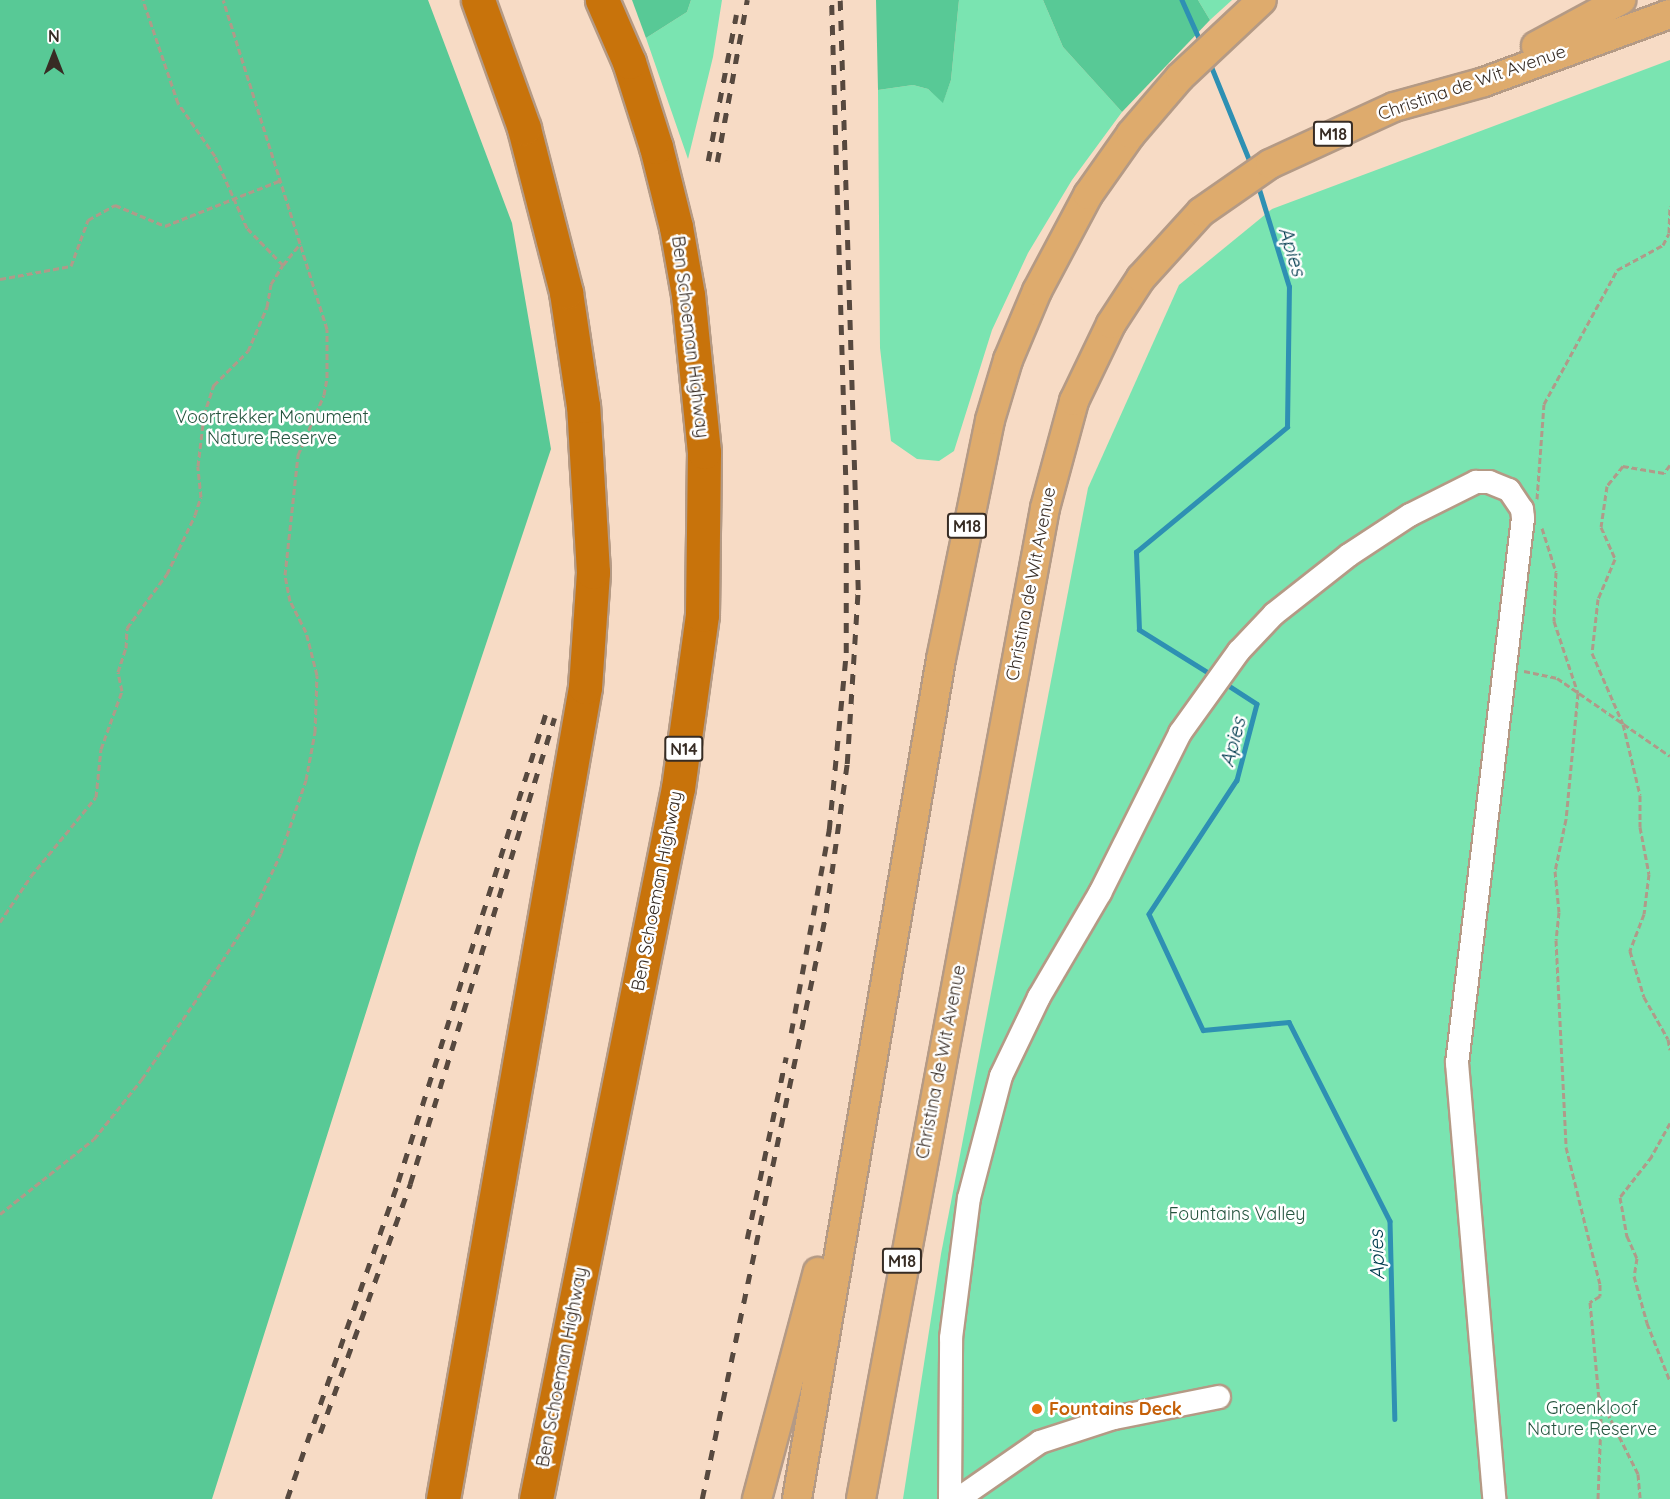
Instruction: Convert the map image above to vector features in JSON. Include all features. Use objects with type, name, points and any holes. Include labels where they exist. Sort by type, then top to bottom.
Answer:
[{"type":"highway","points":[[443,1499],[582,708],[593,572],[583,406],[566,292],[524,128],[478,0]]},
{"type":"highway","name":"Ben Schoeman Highway","points":[[536,1499],[676,799],[702,615],[704,452],[688,295],[676,227],[656,147],[629,62],[602,0]]},
{"type":"main road","name":"M18","points":[[797,1499],[876,1022],[973,498],[1008,360],[1037,291],[1088,195],[1131,134],[1180,77],[1262,0]]},
{"type":"main road","points":[[1442,91],[1621,0]]},
{"type":"main road","name":"Christina de Wit Avenue","points":[[861,1499],[1015,663],[1059,451],[1088,370],[1141,278],[1201,212],[1230,190],[1304,147],[1442,91],[1484,81],[1670,14]]},
{"type":"main road","points":[[757,1499],[795,1364],[876,1022]]},
{"type":"lane","points":[[950,1499],[954,1303],[969,1198],[1001,1076],[1039,997],[1100,893],[1148,796],[1200,703],[1239,651],[1310,583],[1410,515],[1476,482],[1489,482],[1509,490],[1522,509],[1507,654],[1457,1063],[1494,1499]]},
{"type":"lane","points":[[958,1499],[1040,1442],[1114,1418],[1219,1397]]},
{"type":"path","points":[[143,0],[178,103],[214,156],[247,228],[283,265]]},
{"type":"path","points":[[0,1215],[94,1139],[142,1079],[252,915],[281,853],[306,780],[319,703],[316,675],[306,632],[290,601],[285,575],[298,455],[324,395],[328,360],[327,329],[223,0]]},
{"type":"path","points":[[0,279],[71,266],[88,220],[115,205],[165,226],[281,180]]},
{"type":"path","points":[[1537,503],[1544,404],[1617,270],[1663,245],[1669,233],[1670,206]]},
{"type":"path","points":[[0,922],[31,876],[96,797],[101,749],[122,691],[118,672],[126,648],[127,628],[167,574],[195,515],[201,496],[198,466],[204,415],[214,385],[248,351],[267,307],[271,284],[301,242]]},
{"type":"path","points":[[1670,465],[1664,473],[1623,466],[1607,486],[1601,528],[1615,559],[1598,598],[1592,652],[1623,724],[1640,795],[1640,827],[1649,874],[1644,914],[1630,951],[1644,997],[1668,1039],[1670,1050]]},
{"type":"path","points":[[1540,524],[1556,572],[1554,621],[1578,693],[1566,819],[1555,872],[1559,1055],[1570,1175],[1600,1284],[1600,1296],[1590,1302],[1601,1421],[1598,1499]]},
{"type":"path","points":[[1507,654],[1527,674],[1557,678],[1670,756]]},
{"type":"path","points":[[1670,1123],[1652,1156],[1620,1197],[1627,1236],[1637,1258],[1634,1276],[1647,1323],[1670,1381]]},
{"type":"path","points":[[1598,1393],[1638,1474],[1640,1499]]},
{"type":"green space","name":"Voortrekker Monument Nature Reserve","points":[[0,0],[428,0],[512,223],[551,449],[418,848],[212,1499],[0,1499]]},
{"type":"green space","points":[[632,0],[691,0],[687,12],[646,38]]},
{"type":"green space","points":[[691,0],[722,0],[713,57],[688,159],[646,38],[687,12]]},
{"type":"green space","points":[[876,0],[959,0],[951,80],[943,103],[928,89],[913,85],[878,90]]},
{"type":"green space","points":[[959,0],[1043,0],[1063,47],[1122,112],[1072,180],[1028,253],[992,330],[954,451],[939,461],[917,459],[891,441],[880,348],[878,90],[913,85],[928,89],[943,102],[951,80]]},
{"type":"green space","points":[[1043,0],[1198,0],[1210,20],[1122,112],[1063,47]]},
{"type":"green space","points":[[1198,0],[1232,0],[1210,20]]},
{"type":"green space","name":"Fountains Valley","points":[[1670,60],[1670,1499],[903,1499],[941,1254],[1088,488],[1179,285],[1272,209]]},
{"type":"waterway","name":"Apies","points":[[1182,0],[1202,45]]},
{"type":"waterway","name":"Apies","points":[[1210,63],[1251,164]]},
{"type":"waterway","name":"Apies","points":[[1213,676],[1139,630],[1136,552],[1287,427],[1289,287],[1257,183]]},
{"type":"waterway","name":"Apies","points":[[1223,682],[1257,704],[1237,780],[1149,914],[1203,1030],[1289,1022],[1390,1221],[1395,1419]]},
{"type":"railway","points":[[717,162],[747,0]]},
{"type":"railway","points":[[791,1033],[829,830],[846,653],[846,495],[831,0]]},
{"type":"railway","points":[[702,1499],[826,913],[847,764],[858,590],[840,0]]},
{"type":"railway","points":[[708,161],[736,15]]},
{"type":"railway","points":[[287,1499],[398,1182],[545,715]]},
{"type":"railway","points":[[320,1433],[410,1184],[554,718]]},
{"type":"railway","points":[[747,1239],[786,1057]]},
{"type":"place","name":"Fountains Deck","points":[[1037,1409]]},
{"type":"park label","name":"Groenkloof Nature Reserve","points":[[1592,1419]]}]
